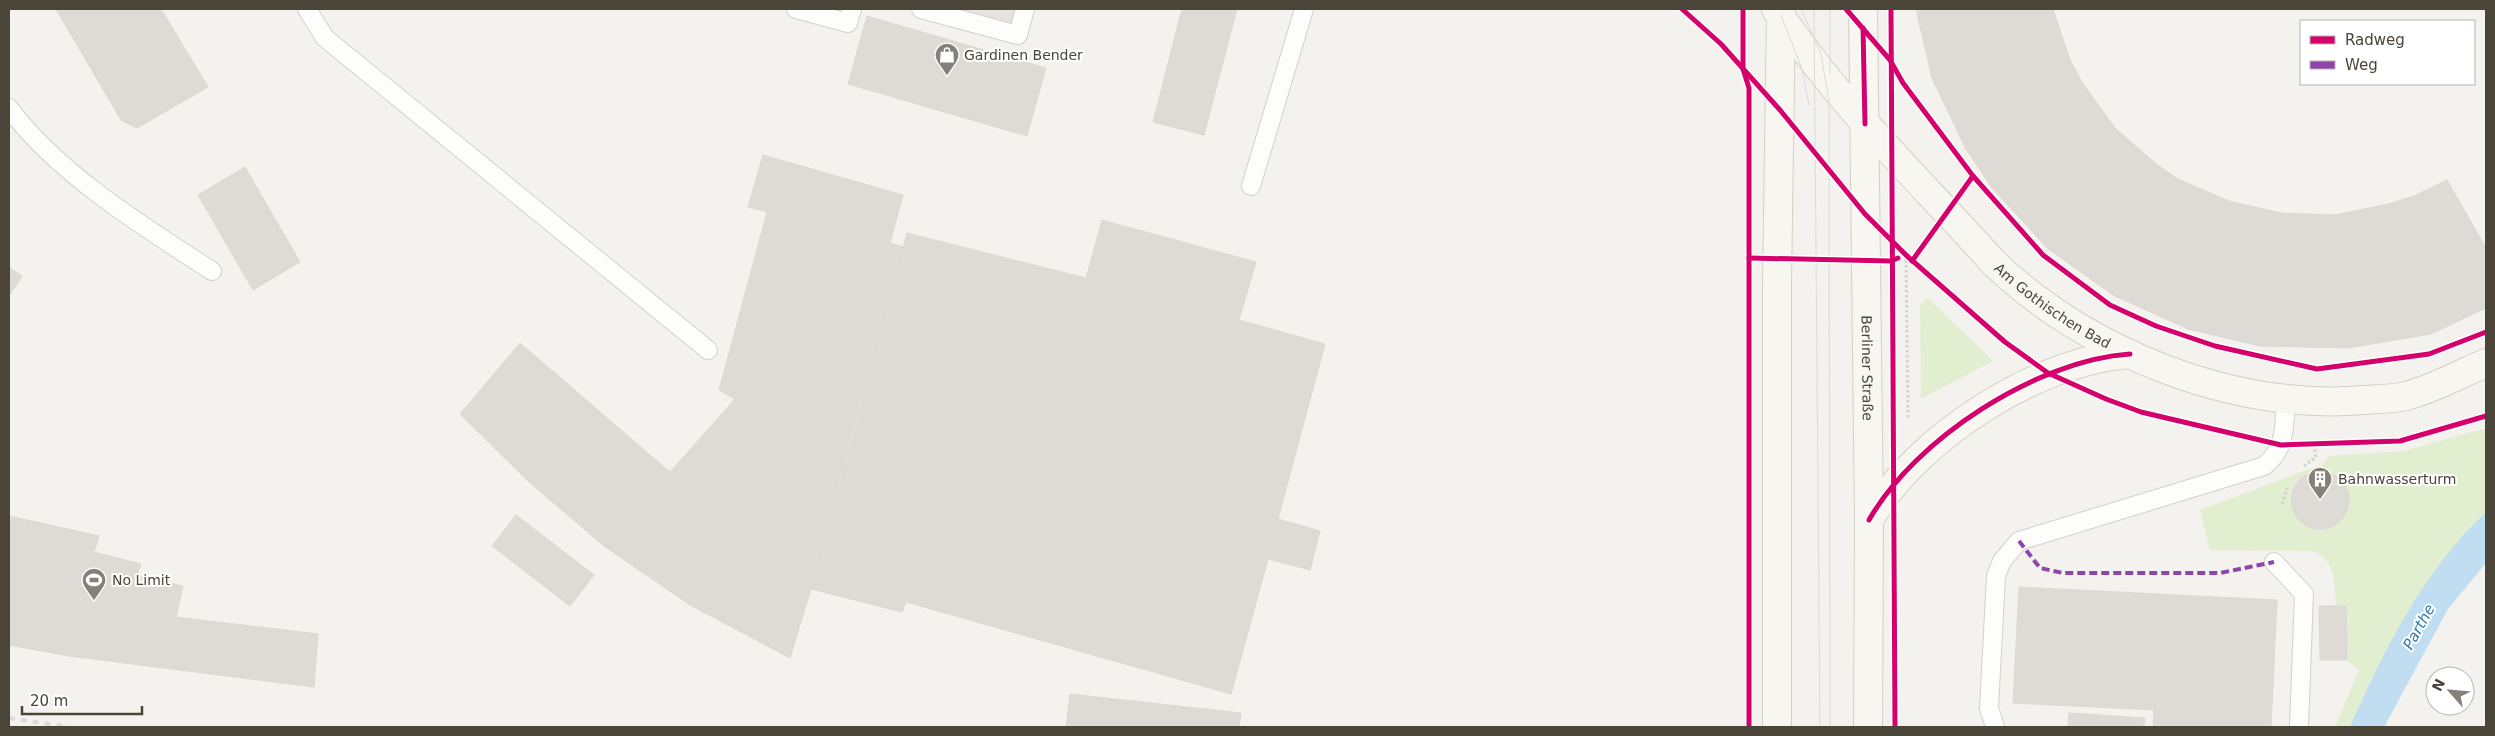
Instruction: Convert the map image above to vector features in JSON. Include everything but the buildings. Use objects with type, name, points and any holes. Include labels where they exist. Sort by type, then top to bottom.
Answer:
[{"type":"main road","name":"Berliner Straße","points":[[1863,9],[1869,520],[1868,727]]},
{"type":"main road","name":"Am Gothischen Bad","points":[[1779,11],[1814,61],[1865,124],[2013,281],[2079,329],[2130,354],[2192,378],[2230,390],[2286,398],[2350,401],[2405,396],[2486,363]]},
{"type":"main road","points":[[1777,727],[1779,11]]},
{"type":"main road","points":[[1869,520],[1882,499],[1908,470],[1954,430],[1992,402],[2068,366],[2101,357],[2130,354]]},
{"type":"lane","points":[[307,9],[325,38],[708,350]]},
{"type":"lane","points":[[796,9],[848,23],[852,9]]},
{"type":"lane","points":[[921,9],[1018,35],[1025,9]]},
{"type":"lane","points":[[1251,186],[1304,9]]},
{"type":"lane","points":[[9,108],[48,152],[124,214],[212,271]]},
{"type":"lane","points":[[1996,727],[1989,708],[1996,576],[2002,561],[2019,541],[2264,466],[2274,458],[2281,445],[2286,398]]},
{"type":"lane","points":[[2274,562],[2304,594],[2299,727]]},
{"type":"path","points":[[1866,214],[1906,256],[1908,421]]},
{"type":"path","points":[[1867,261],[1891,261],[1906,256]]},
{"type":"path","points":[[2314,445],[2316,457]]},
{"type":"green space","points":[[1928,298],[1993,361],[1921,399],[1920,305]]},
{"type":"green space","points":[[2486,428],[2486,512],[2476,521],[2371,679],[2350,727],[2335,727],[2359,670],[2347,660],[2346,606],[2336,606],[2331,568],[2322,556],[2315,551],[2210,550],[2200,510],[2323,464],[2329,456],[2404,451]],"holes":[[[2319,470],[2339,477],[2346,486],[2349,497],[2348,509],[2345,514],[2333,525],[2321,529],[2309,526],[2299,519],[2293,509],[2290,497],[2294,485],[2304,475]]]},
{"type":"shaded area","points":[[958,9],[1021,9],[1017,25]]},
{"type":"water","name":"Parthe","points":[[2486,512],[2486,563],[2448,609],[2384,727],[2350,727],[2391,641],[2425,585],[2464,534]]},
{"type":"tram line","points":[[1801,9],[1821,54],[1829,101],[1830,727]]},
{"type":"tram line","points":[[1814,9],[1820,727]]},
{"type":"tram line","points":[[1830,9],[1830,74]]},
{"type":"tram line","points":[[1781,15],[1802,69],[1809,105]]},
{"type":"railway","points":[[9,718],[70,727]]},
{"type":"marked path","points":[[2019,541],[2040,568],[2063,573],[2220,573],[2274,562]]},
{"type":"cycle path","points":[[1682,9],[1721,44],[1780,110],[1865,214],[1906,255],[2005,342],[2048,373],[2106,399],[2141,412],[2281,445],[2400,441],[2486,416]]},
{"type":"cycle path","points":[[1743,9],[1743,69],[1749,88],[1749,727]]},
{"type":"cycle path","points":[[1846,9],[1890,60],[1903,83],[1973,176],[2043,255],[2110,305],[2156,326],[2215,346],[2317,369],[2429,354],[2486,332]]},
{"type":"cycle path","points":[[1891,9],[1895,727]]},
{"type":"cycle path","points":[[1863,28],[1865,124]]},
{"type":"cycle path","points":[[1912,261],[1973,176]]},
{"type":"cycle path","points":[[1749,258],[1891,261],[1898,258]]},
{"type":"cycle path","points":[[1869,520],[1890,490],[1916,461],[1947,433],[1982,409],[2019,388],[2056,371],[2094,360],[2130,354]]},
{"type":"place","name":"Gardinen Bender","points":[[947,76]]},
{"type":"place","name":"Bahnwasserturm","points":[[2320,500]]},
{"type":"place","name":"No Limit","points":[[94,601]]}]
